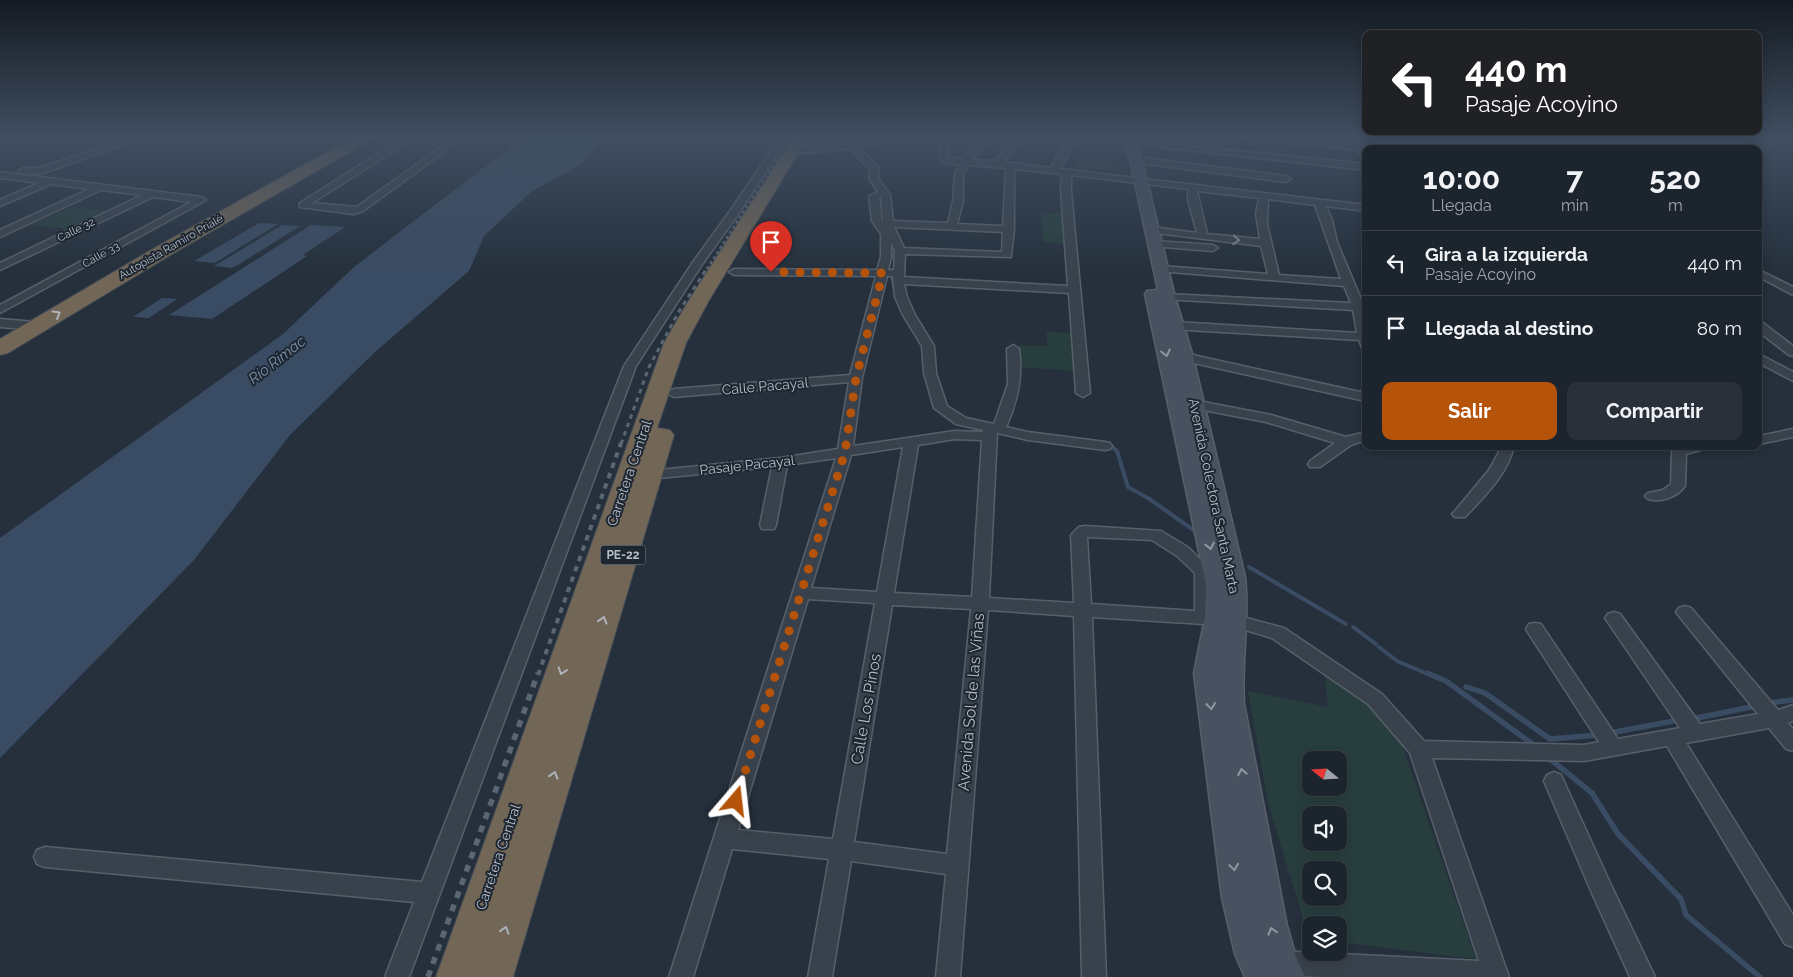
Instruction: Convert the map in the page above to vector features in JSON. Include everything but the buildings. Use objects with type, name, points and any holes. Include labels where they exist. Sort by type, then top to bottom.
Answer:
[{"type":"highway","name":"Autopista Ramiro Prialé","points":[[0,348],[10,325],[181,225],[263,181]]},
{"type":"highway","name":"Autopista Ramiro Prialé","points":[[10,325],[165,250],[288,181]]},
{"type":"highway","name":"Carretera Central","points":[[458,977],[675,343],[744,213],[765,181]]},
{"type":"highway","name":"Carretera Central","points":[[491,977],[648,475],[691,345],[734,272],[778,181]]},
{"type":"street","points":[[41,181],[152,194]]},
{"type":"street","points":[[341,181],[303,205],[357,211],[399,181]]},
{"type":"street","points":[[681,977],[845,452],[856,378],[900,251],[888,224],[886,202],[876,181]]},
{"type":"street","points":[[952,226],[958,201],[960,181]]},
{"type":"street","points":[[900,251],[1007,255],[1010,181]]},
{"type":"street","points":[[1067,181],[1083,393]]},
{"type":"street","name":"Avenida Colectora Santa Marta","points":[[1135,181],[1218,585],[1219,619],[1207,674],[1238,898],[1252,954],[1277,972]]},
{"type":"street","name":"Avenida Colectora Santa Marta","points":[[1137,181],[1154,237],[1167,297],[1184,357],[1236,598],[1219,619]]},
{"type":"street","points":[[1180,181],[1192,187],[1362,207]]},
{"type":"street","points":[[1284,198],[1285,181]]},
{"type":"street","points":[[0,203],[49,182]]},
{"type":"street","points":[[0,234],[101,187]]},
{"type":"street","points":[[1192,187],[1193,200],[1203,237]]},
{"type":"street","points":[[883,193],[874,196],[877,222],[886,234],[886,258],[909,315],[928,346],[930,373],[941,408],[961,421],[992,431],[1105,446]]},
{"type":"street","name":"Calle 33","points":[[10,325],[201,200],[152,194]]},
{"type":"street","name":"Calle 32","points":[[0,267],[152,194]]},
{"type":"street","points":[[1264,196],[1260,203],[1264,235],[1274,276]]},
{"type":"street","points":[[1319,202],[1327,220],[1332,242],[1362,308]]},
{"type":"street","points":[[396,977],[430,893],[630,366],[698,262],[744,213]]},
{"type":"street","points":[[888,224],[1009,229]]},
{"type":"street","points":[[1154,237],[1203,237],[1268,248]]},
{"type":"street","points":[[1154,237],[1268,248]]},
{"type":"street","points":[[1161,269],[1349,283]]},
{"type":"street","points":[[734,272],[893,275],[1074,290]]},
{"type":"street","points":[[1762,275],[1793,292]]},
{"type":"street","points":[[1167,297],[1286,302],[1362,308]]},
{"type":"street","points":[[1175,326],[1362,341]]},
{"type":"street","points":[[1762,328],[1793,352]]},
{"type":"street","name":"Avenida Sol de las Viñas","points":[[948,977],[980,604],[992,431],[1005,416],[1012,390],[1016,370],[1013,349]]},
{"type":"street","points":[[1184,357],[1362,396]]},
{"type":"street","points":[[1762,360],[1793,377]]},
{"type":"street","name":"Calle Pacayal","points":[[674,393],[856,378]]},
{"type":"street","points":[[1193,404],[1212,406],[1307,429],[1346,442]]},
{"type":"street","name":"Pasaje Pacayal","points":[[648,475],[780,462],[955,434],[992,431]]},
{"type":"street","points":[[1762,439],[1793,433]]},
{"type":"street","points":[[1315,464],[1346,442],[1362,437]]},
{"type":"street","name":"Calle Los Pinos","points":[[820,977],[911,442]]},
{"type":"street","points":[[1460,514],[1488,481],[1507,454],[1507,450]]},
{"type":"street","points":[[1653,496],[1667,494],[1678,486],[1679,452],[1686,450]]},
{"type":"street","points":[[768,525],[780,462]]},
{"type":"street","points":[[1094,977],[1079,535],[1085,531],[1155,535],[1183,552],[1203,571],[1219,619]]},
{"type":"street","points":[[802,592],[1219,619],[1278,633],[1375,699],[1419,749],[1496,975],[1277,972]]},
{"type":"street","points":[[1685,612],[1784,716],[1793,743]]},
{"type":"street","points":[[1614,618],[1694,732]]},
{"type":"street","points":[[1535,629],[1613,747]]},
{"type":"street","points":[[1419,749],[1584,753],[1784,716]]},
{"type":"street","points":[[1671,736],[1793,936]]},
{"type":"street","points":[[1554,781],[1602,891],[1643,977]]},
{"type":"street","points":[[724,839],[842,850],[958,866]]},
{"type":"street","points":[[45,857],[430,893]]},
{"type":"green space","points":[[72,207],[107,211],[66,229],[30,225]]},
{"type":"green space","points":[[1041,213],[1064,213],[1066,244],[1043,242]]},
{"type":"green space","points":[[1047,332],[1073,333],[1076,371],[1019,367],[1018,345],[1047,346]]},
{"type":"green space","points":[[1325,675],[1380,708],[1402,745],[1476,959],[1347,943],[1347,916],[1302,916],[1268,803],[1248,691],[1328,707]]},
{"type":"water","name":"Río Rímac","points":[[467,181],[551,181],[532,191],[484,236],[469,271],[375,352],[290,435],[194,560],[0,758],[0,538],[283,334],[354,267]]},
{"type":"water","points":[[259,223],[278,224],[215,263],[194,261]]},
{"type":"water","points":[[282,225],[300,226],[238,265],[231,268],[214,266]]},
{"type":"water","points":[[311,225],[345,227],[303,255],[307,256],[212,319],[169,315]]},
{"type":"water","points":[[162,298],[177,299],[149,318],[133,317]]},
{"type":"waterway","points":[[870,181],[877,192]]},
{"type":"waterway","points":[[889,241],[895,264]]},
{"type":"waterway","points":[[893,273],[891,275],[895,292]]},
{"type":"waterway","points":[[1083,439],[1109,444]]},
{"type":"waterway","points":[[1109,444],[1117,451],[1128,487],[1148,498],[1199,534]]},
{"type":"waterway","points":[[1249,567],[1346,624]]},
{"type":"waterway","points":[[1353,627],[1376,644]]},
{"type":"waterway","points":[[1379,647],[1397,661],[1430,675]]},
{"type":"waterway","points":[[1427,673],[1446,681],[1535,746]]},
{"type":"waterway","points":[[1466,687],[1485,693],[1550,739],[1598,735]]},
{"type":"waterway","points":[[1768,703],[1793,700]]},
{"type":"waterway","points":[[1692,719],[1756,706]]},
{"type":"waterway","points":[[1615,732],[1679,720]]},
{"type":"waterway","points":[[1550,759],[1592,793],[1618,834],[1681,899],[1686,915],[1760,977]]},
{"type":"railway","points":[[707,269],[764,181]]},
{"type":"railway","points":[[621,444],[649,367],[678,313],[707,268]]},
{"type":"railway","points":[[538,675],[621,443]]},
{"type":"railway","points":[[428,977],[538,673]]},
{"type":"route","points":[[736,801],[845,452],[856,378],[883,273],[771,272]]}]
